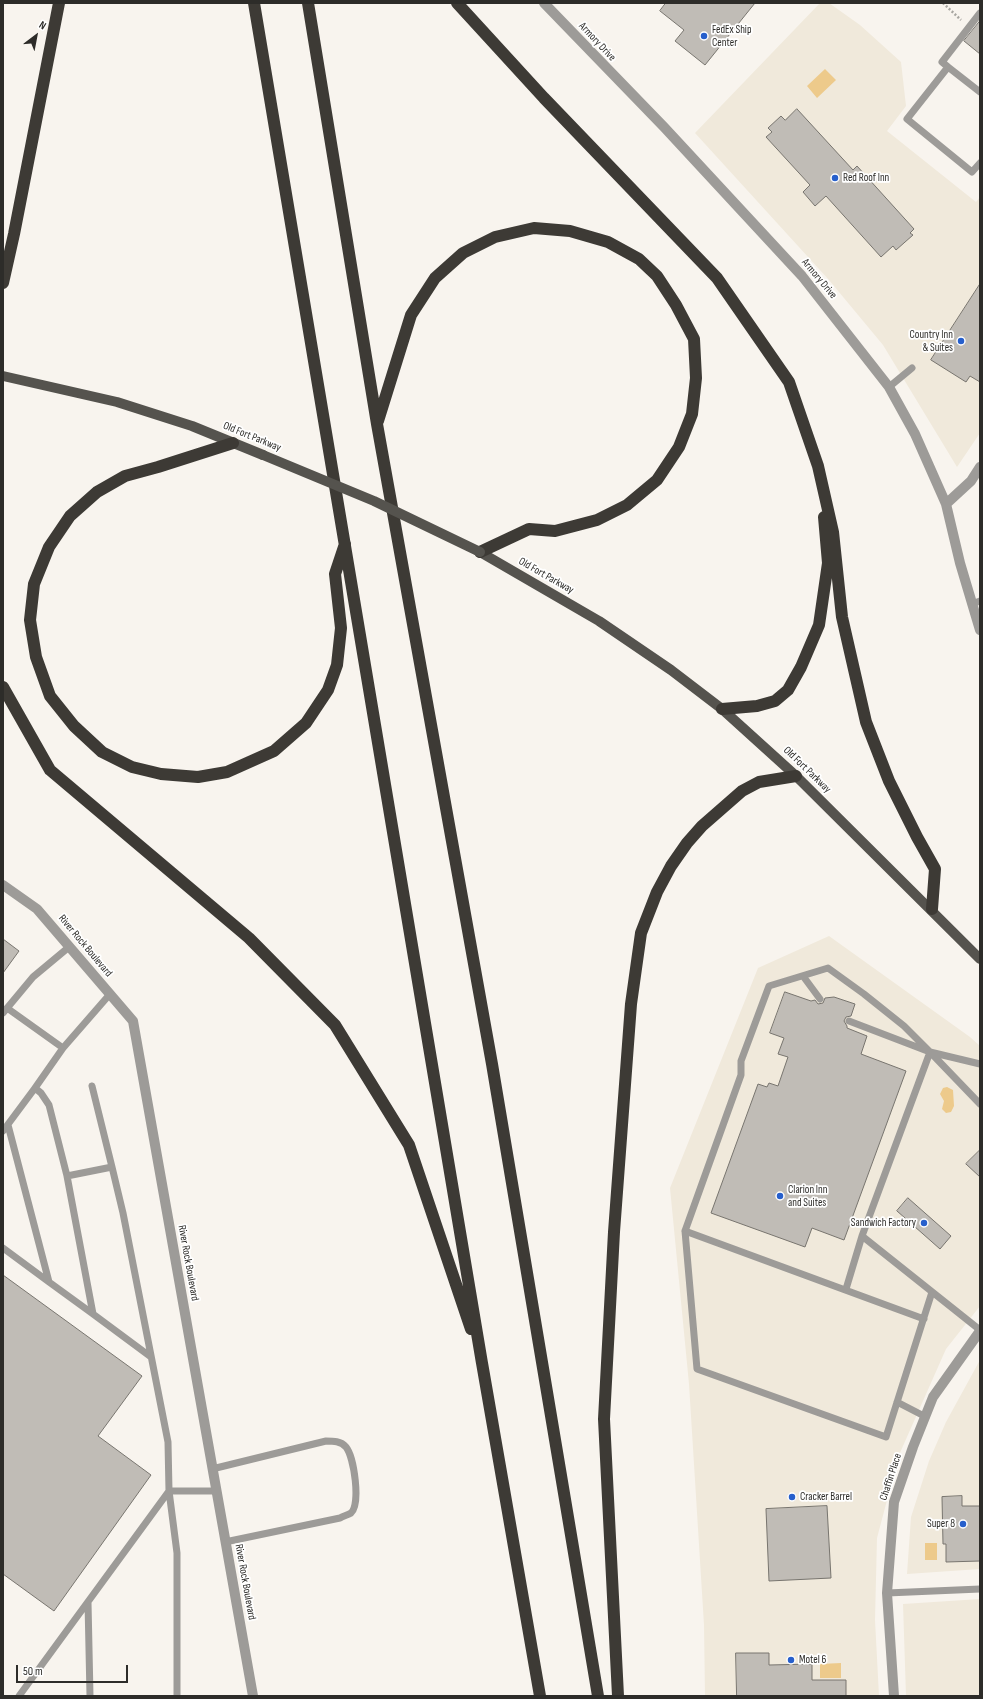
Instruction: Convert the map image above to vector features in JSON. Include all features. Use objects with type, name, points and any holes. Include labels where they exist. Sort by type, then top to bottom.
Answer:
[{"type":"highway","points":[[3,284],[59,3]]},
{"type":"highway","points":[[254,3],[346,543],[482,1363],[540,1696]]},
{"type":"highway","points":[[308,3],[377,424],[492,1064],[598,1696]]},
{"type":"highway","points":[[457,3],[544,98],[717,278],[789,382],[818,466],[834,532],[842,617],[866,722],[889,781],[935,868],[932,909]]},
{"type":"highway","points":[[377,424],[411,315],[434,278],[463,253],[495,237],[534,228],[570,231],[608,242],[639,259],[657,276],[676,305],[694,339],[696,378],[692,414],[679,447],[656,480],[627,505],[597,520],[555,531],[529,530],[480,552]]},
{"type":"highway","points":[[233,443],[125,476],[97,492],[70,516],[48,547],[34,584],[30,613],[36,657],[50,696],[74,726],[102,752],[132,767],[161,774],[198,777],[227,772],[274,751],[306,723],[328,690],[337,665],[341,628],[335,574],[346,543]]},
{"type":"highway","points":[[722,709],[758,706],[775,701],[788,690],[801,667],[819,625],[828,563],[818,466]]},
{"type":"highway","points":[[3,687],[50,770],[249,938],[335,1025],[408,1145],[482,1363]]},
{"type":"highway","points":[[618,1696],[604,1419],[608,1326],[631,1004],[641,933],[657,892],[671,866],[687,843],[702,826],[742,792],[759,782],[796,776]]},
{"type":"main road","name":"Old Fort Parkway","points":[[3,376],[117,402],[192,426],[263,454],[374,501],[480,552],[599,621],[671,670],[722,709],[796,776],[980,958]]},
{"type":"street","name":"Armory Drive","points":[[544,3],[604,67],[664,127],[802,276],[889,387],[915,434],[946,504],[960,563],[976,603],[980,630]]},
{"type":"street","points":[[946,504],[971,481],[980,467]]},
{"type":"street","name":"River Rock Boulevard","points":[[3,885],[37,909],[133,1022],[253,1696]]},
{"type":"street","name":"Chaffin Place","points":[[894,1696],[887,1593],[894,1502],[934,1397],[980,1330]]},
{"type":"lane","points":[[980,13],[942,62],[980,92]]},
{"type":"lane","points":[[948,67],[907,119],[972,172],[980,164]]},
{"type":"lane","points":[[889,387],[912,368]]},
{"type":"lane","points":[[63,1048],[5,1011],[33,978],[69,946]]},
{"type":"lane","points":[[932,1292],[886,1437],[696,1369],[685,1231],[741,1075],[741,1061],[768,986],[828,968],[904,1026],[980,1104]]},
{"type":"lane","points":[[803,976],[820,999]]},
{"type":"lane","points":[[3,1132],[63,1048],[110,994]]},
{"type":"lane","points":[[849,1022],[930,1052],[980,1064]]},
{"type":"lane","points":[[846,1289],[862,1236],[930,1052]]},
{"type":"lane","points":[[92,1086],[123,1213],[168,1442],[169,1491],[177,1553],[177,1696]]},
{"type":"lane","points":[[35,1088],[41,1093],[49,1105],[67,1176],[93,1314]]},
{"type":"lane","points":[[8,1125],[49,1282]]},
{"type":"lane","points":[[67,1176],[112,1167]]},
{"type":"lane","points":[[685,1231],[846,1289],[924,1319]]},
{"type":"lane","points":[[862,1236],[980,1330]]},
{"type":"lane","points":[[3,1248],[151,1357]]},
{"type":"lane","points":[[897,1402],[926,1417]]},
{"type":"lane","points":[[212,1469],[326,1441],[336,1441],[345,1447],[351,1456],[357,1496],[356,1505],[351,1513],[340,1518],[225,1542]]},
{"type":"lane","points":[[169,1491],[216,1491]]},
{"type":"lane","points":[[19,1696],[169,1491]]},
{"type":"lane","points":[[887,1593],[980,1590]]},
{"type":"lane","points":[[88,1602],[90,1696]]},
{"type":"path","points":[[943,3],[969,27]]},
{"type":"shaded area","points":[[820,3],[829,3],[860,25],[901,62],[906,106],[887,131],[976,202],[980,197],[980,433],[957,467],[883,345],[829,280],[695,133]]},
{"type":"shaded area","points":[[825,69],[836,80],[817,98],[807,86]]},
{"type":"shaded area","name":"Clarion Inn and Suites","points":[[829,936],[970,1037],[980,1046],[980,1306],[946,1349],[899,1455],[877,1538],[875,1620],[879,1696],[705,1696],[704,1625],[689,1384],[670,1188],[758,968]]},
{"type":"shaded area","points":[[947,1087],[953,1090],[954,1106],[951,1112],[946,1113],[942,1109],[944,1101],[940,1094],[943,1088]]},
{"type":"shaded area","points":[[980,1360],[980,1569],[907,1574],[911,1517],[929,1461],[946,1422]]},
{"type":"shaded area","points":[[925,1543],[937,1543],[937,1560],[925,1560]]},
{"type":"shaded area","points":[[980,1599],[980,1696],[906,1696],[903,1604]]},
{"type":"shaded area","points":[[841,1663],[841,1678],[820,1678],[820,1664]]},
{"type":"building","name":"FedEx Ship Center","points":[[666,3],[755,3],[705,65],[675,41],[684,30],[660,11]]},
{"type":"building","points":[[980,21],[980,54],[964,41]]},
{"type":"building","name":"Red Roof Inn","points":[[797,109],[853,170],[857,166],[914,229],[910,233],[913,235],[896,250],[893,246],[881,257],[826,196],[815,206],[803,192],[810,185],[766,137],[772,132],[768,128],[781,116],[785,120]]},
{"type":"building","name":"Country Inn & Suites","points":[[980,284],[980,382],[970,376],[966,382],[931,360]]},
{"type":"building","points":[[3,939],[19,951],[3,973]]},
{"type":"building","points":[[785,992],[811,1001],[815,1000],[818,1004],[823,1003],[825,998],[834,997],[855,1004],[851,1016],[846,1017],[844,1021],[847,1028],[867,1036],[861,1054],[906,1071],[844,1240],[812,1228],[805,1247],[711,1213],[758,1084],[767,1087],[769,1083],[778,1086],[788,1057],[778,1054],[784,1038],[770,1033]]},
{"type":"building","points":[[980,1150],[980,1177],[966,1164]]},
{"type":"building","name":"Sandwich Factory","points":[[908,1198],[951,1236],[940,1249],[897,1211]]},
{"type":"building","points":[[3,1275],[142,1376],[98,1436],[151,1475],[54,1611],[3,1574]]},
{"type":"building","name":"Super 8","points":[[962,1496],[962,1506],[980,1506],[980,1561],[946,1562],[946,1544],[943,1544],[942,1497]]},
{"type":"building","points":[[827,1506],[831,1578],[769,1581],[766,1509]]},
{"type":"building","points":[[736,1653],[769,1653],[769,1665],[812,1664],[812,1680],[846,1680],[846,1696],[737,1696]]},
{"type":"place","name":"FedEx Ship Center","points":[[704,36]]},
{"type":"place","name":"Red Roof Inn","points":[[835,178]]},
{"type":"place","name":"Country Inn & Suites","points":[[961,341]]},
{"type":"place","name":"Clarion Inn and Suites","points":[[780,1196]]},
{"type":"place","name":"Sandwich Factory","points":[[924,1223]]},
{"type":"place","name":"Cracker Barrel","points":[[792,1497]]},
{"type":"place","name":"Super 8","points":[[963,1524]]},
{"type":"place","name":"Motel 6","points":[[791,1660]]}]
